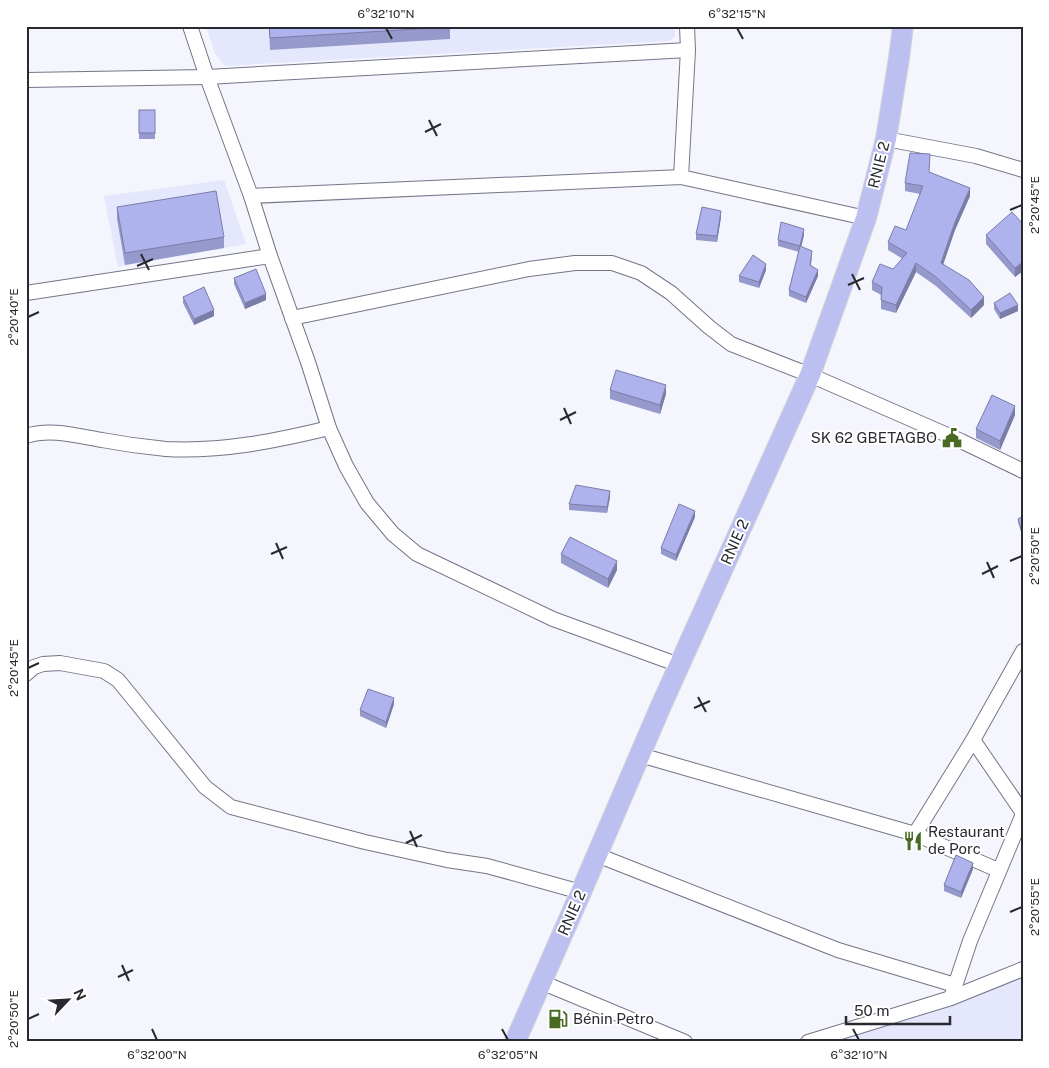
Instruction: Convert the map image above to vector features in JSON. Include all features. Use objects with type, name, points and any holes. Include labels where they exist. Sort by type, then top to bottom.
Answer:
[{"type":"highway","name":"RNIE 2","points":[[515,1042],[679,665],[810,375],[866,218],[886,139],[899,58],[902,26]]},
{"type":"street","points":[[190,26],[251,196],[329,428],[346,466],[367,503],[393,534],[417,554],[553,619],[679,665]]},
{"type":"street","points":[[681,177],[688,50],[687,26]]},
{"type":"street","points":[[26,80],[207,77],[688,50]]},
{"type":"street","points":[[886,139],[976,156],[1023,170]]},
{"type":"street","points":[[251,196],[681,177],[866,218]]},
{"type":"street","points":[[26,293],[270,256]]},
{"type":"street","points":[[292,318],[529,269],[575,263],[612,263],[641,273],[671,293],[709,328],[732,344],[810,375],[1023,471]]},
{"type":"street","points":[[26,436],[41,432],[66,433],[141,446],[186,450],[282,440],[329,428]]},
{"type":"street","points":[[915,834],[973,740],[1023,651]]},
{"type":"street","points":[[26,674],[34,667],[43,664],[60,663],[104,671],[118,680],[205,787],[231,807],[365,842],[447,860],[488,866],[581,892]]},
{"type":"street","points":[[953,992],[970,941],[998,870],[1023,814],[973,740]]},
{"type":"street","points":[[640,754],[915,834],[998,870]]},
{"type":"street","points":[[597,855],[838,950],[953,992]]},
{"type":"street","points":[[808,1042],[1023,969]]},
{"type":"street","points":[[541,982],[685,1042]]},
{"type":"shaded area","points":[[206,26],[675,26],[675,36],[669,41],[225,66],[215,54]]},
{"type":"shaded area","points":[[224,180],[246,244],[118,267],[104,196]]},
{"type":"shaded area","points":[[1023,967],[1023,1042],[801,1042],[951,998]]},
{"type":"building","points":[[269,26],[450,26],[450,27],[270,38]]},
{"type":"building","points":[[139,110],[155,110],[155,133],[139,133]]},
{"type":"building","points":[[910,153],[930,154],[929,172],[970,188],[955,222],[941,263],[969,280],[984,297],[971,310],[936,277],[916,263],[896,305],[881,300],[882,287],[872,282],[880,264],[893,269],[907,253],[888,242],[895,226],[906,230],[923,186],[905,183]]},
{"type":"building","points":[[216,191],[224,237],[125,253],[117,207]]},
{"type":"building","points":[[702,207],[721,211],[717,236],[696,234]]},
{"type":"building","points":[[1012,212],[1023,224],[1023,262],[1015,268],[986,235]]},
{"type":"building","points":[[781,222],[804,229],[800,246],[778,240]]},
{"type":"building","points":[[800,246],[812,251],[810,265],[818,270],[806,297],[789,290]]},
{"type":"building","points":[[753,255],[766,264],[759,282],[739,276]]},
{"type":"building","points":[[256,269],[266,294],[245,303],[234,278]]},
{"type":"building","points":[[204,287],[214,310],[194,319],[183,297]]},
{"type":"building","points":[[1010,293],[1018,305],[1000,313],[994,303]]},
{"type":"building","points":[[616,370],[666,385],[660,405],[610,390]]},
{"type":"building","points":[[992,395],[1015,406],[1000,441],[976,429]]},
{"type":"building","points":[[576,485],[610,491],[607,507],[569,504]]},
{"type":"building","points":[[679,504],[695,511],[676,555],[661,548]]},
{"type":"building","points":[[1023,516],[1023,532],[1022,532],[1018,519]]},
{"type":"building","points":[[570,537],[617,561],[608,579],[561,554]]},
{"type":"building","points":[[368,689],[394,698],[386,722],[360,710]]},
{"type":"building","points":[[956,855],[973,863],[961,892],[944,885]]},
{"type":"place","name":"SK 62 GBETAGBO","points":[[952,438]]},
{"type":"place","name":"Restaurant de Porc","points":[[913,841]]},
{"type":"place","name":"Bénin Petro","points":[[558,1019]]}]
